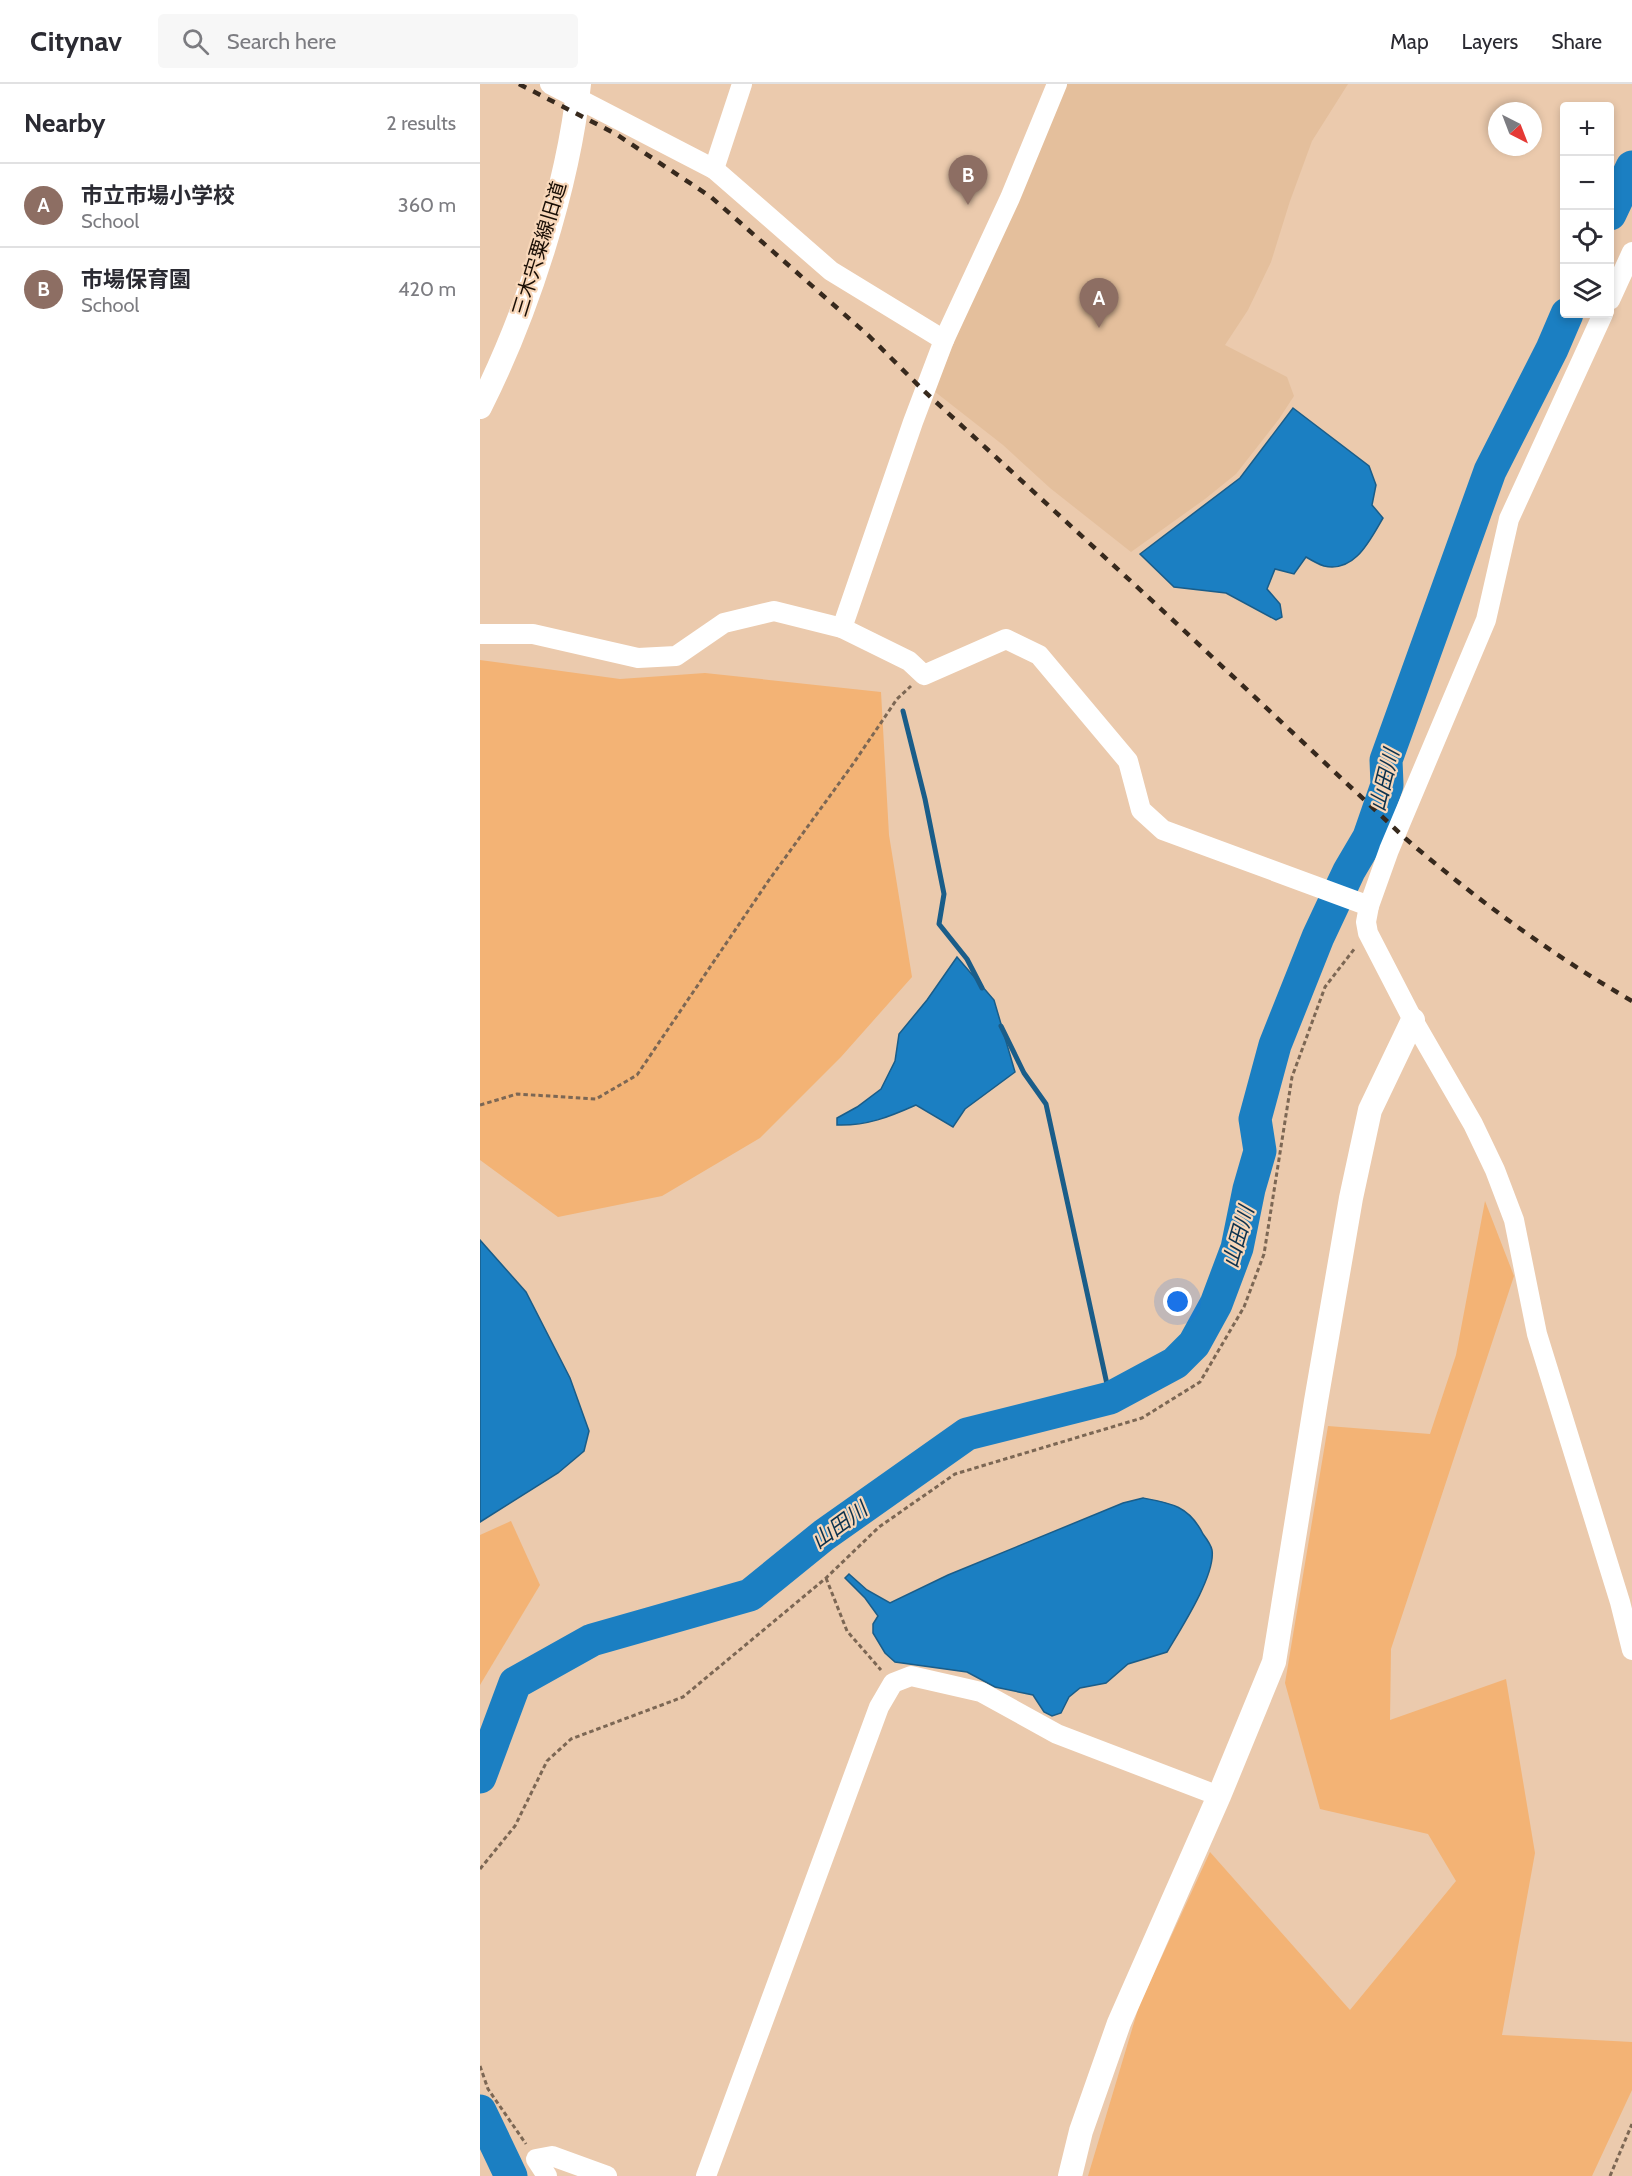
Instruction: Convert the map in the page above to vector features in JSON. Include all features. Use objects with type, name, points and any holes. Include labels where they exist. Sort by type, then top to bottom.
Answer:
[{"type":"street","points":[[550,84],[714,169],[831,271],[944,340]]},
{"type":"street","points":[[714,169],[742,84]]},
{"type":"street","points":[[842,628],[913,422],[944,340],[1010,198],[1057,84]]},
{"type":"street","name":"三木宍粟線旧道","points":[[480,407],[516,324],[546,239],[568,152],[579,88]]},
{"type":"street","points":[[1614,291],[1632,252]]},
{"type":"street","points":[[1601,318],[1509,519],[1486,620],[1389,850],[1369,906],[1366,922],[1368,933],[1413,1020],[1473,1124],[1495,1170],[1514,1220],[1537,1334],[1626,1595],[1632,1650]]},
{"type":"street","points":[[480,634],[533,634],[638,657],[676,656],[724,623],[774,611],[842,628],[909,661],[924,675],[1006,639],[1039,655],[1128,761],[1142,810],[1163,830],[1369,906]]},
{"type":"street","points":[[1070,2176],[1081,2131],[1119,2023],[1219,1796],[1274,1662],[1351,1198],[1370,1110],[1413,1020]]},
{"type":"street","points":[[706,2176],[879,1707],[893,1683],[911,1676],[981,1692],[1057,1734],[1219,1796]]},
{"type":"street","points":[[547,2176],[536,2158],[552,2157],[607,2176]]},
{"type":"path","points":[[480,1105],[517,1094],[596,1099],[637,1075],[769,880],[897,699],[924,675]]},
{"type":"path","points":[[480,1869],[515,1826],[547,1761],[570,1738],[683,1697],[826,1578],[879,1527],[955,1474],[1143,1418],[1200,1382],[1244,1307],[1264,1254],[1292,1077],[1325,987],[1368,933]]},
{"type":"path","points":[[826,1578],[847,1631],[893,1683]]},
{"type":"path","points":[[480,2066],[488,2089],[536,2158]]},
{"type":"path","points":[[1610,2176],[1632,2124]]},
{"type":"shaded area","points":[[1064,84],[1348,84],[1312,141],[1271,262],[1248,310],[1225,345],[1287,377],[1294,396],[1236,474],[1131,552],[1050,488],[1003,445],[934,391],[1048,117]]},
{"type":"shaded area","points":[[480,660],[620,679],[705,673],[881,692],[889,835],[912,977],[841,1057],[760,1138],[662,1196],[558,1217],[480,1160]]},
{"type":"shaded area","points":[[1485,1201],[1514,1276],[1391,1649],[1390,1720],[1506,1679],[1535,1853],[1502,2035],[1632,2042],[1632,2090],[1592,2176],[1088,2176],[1139,2006],[1210,1852],[1350,2010],[1456,1881],[1428,1834],[1320,1809],[1285,1683],[1328,1426],[1430,1434],[1456,1355]]},
{"type":"shaded area","points":[[511,1521],[540,1585],[480,1685],[480,1535]]},
{"type":"water","points":[[1293,408],[1369,466],[1376,485],[1372,505],[1383,518],[1367,545],[1353,560],[1344,565],[1324,566],[1306,557],[1294,574],[1275,569],[1267,589],[1280,604],[1282,617],[1276,620],[1226,593],[1174,587],[1140,554],[1240,478]]},
{"type":"water","points":[[957,957],[994,1000],[1015,1072],[965,1109],[953,1127],[916,1105],[878,1120],[837,1125],[837,1118],[857,1107],[881,1089],[895,1061],[899,1034],[927,1000]]},
{"type":"water","points":[[480,1240],[526,1292],[570,1378],[589,1431],[584,1451],[558,1473],[480,1522]]},
{"type":"water","points":[[1143,1498],[1178,1507],[1192,1517],[1198,1525],[1212,1550],[1212,1561],[1203,1587],[1167,1652],[1128,1664],[1106,1683],[1080,1688],[1069,1697],[1061,1713],[1052,1716],[1044,1712],[1033,1695],[995,1687],[967,1672],[895,1662],[885,1653],[873,1633],[873,1624],[878,1616],[865,1598],[845,1578],[849,1574],[867,1590],[890,1603],[948,1575],[1123,1503]]},
{"type":"waterway","name":"山田川","points":[[1612,210],[1632,167]]},
{"type":"waterway","name":"山田川","points":[[480,1777],[515,1683],[592,1640],[750,1595],[824,1535],[967,1434],[1110,1398],[1175,1363],[1194,1344],[1216,1304],[1237,1248],[1249,1189],[1260,1151],[1255,1119],[1275,1045],[1318,937],[1349,871],[1369,837],[1387,785],[1386,760],[1490,471],[1565,318]]},
{"type":"waterway","points":[[903,711],[925,799],[944,894],[939,924],[967,959],[982,988]]},
{"type":"waterway","points":[[1001,1026],[1024,1073],[1046,1104],[1110,1398]]},
{"type":"waterway","name":"山田川","points":[[480,2111],[511,2176]]},
{"type":"railway","points":[[519,84],[616,134],[711,197],[869,336],[924,391],[1406,839],[1515,925],[1573,965],[1632,1001]]},
{"type":"place","name":"市場保育園","points":[[968,205]]},
{"type":"place","name":"市立市場小学校","points":[[1099,328]]}]
